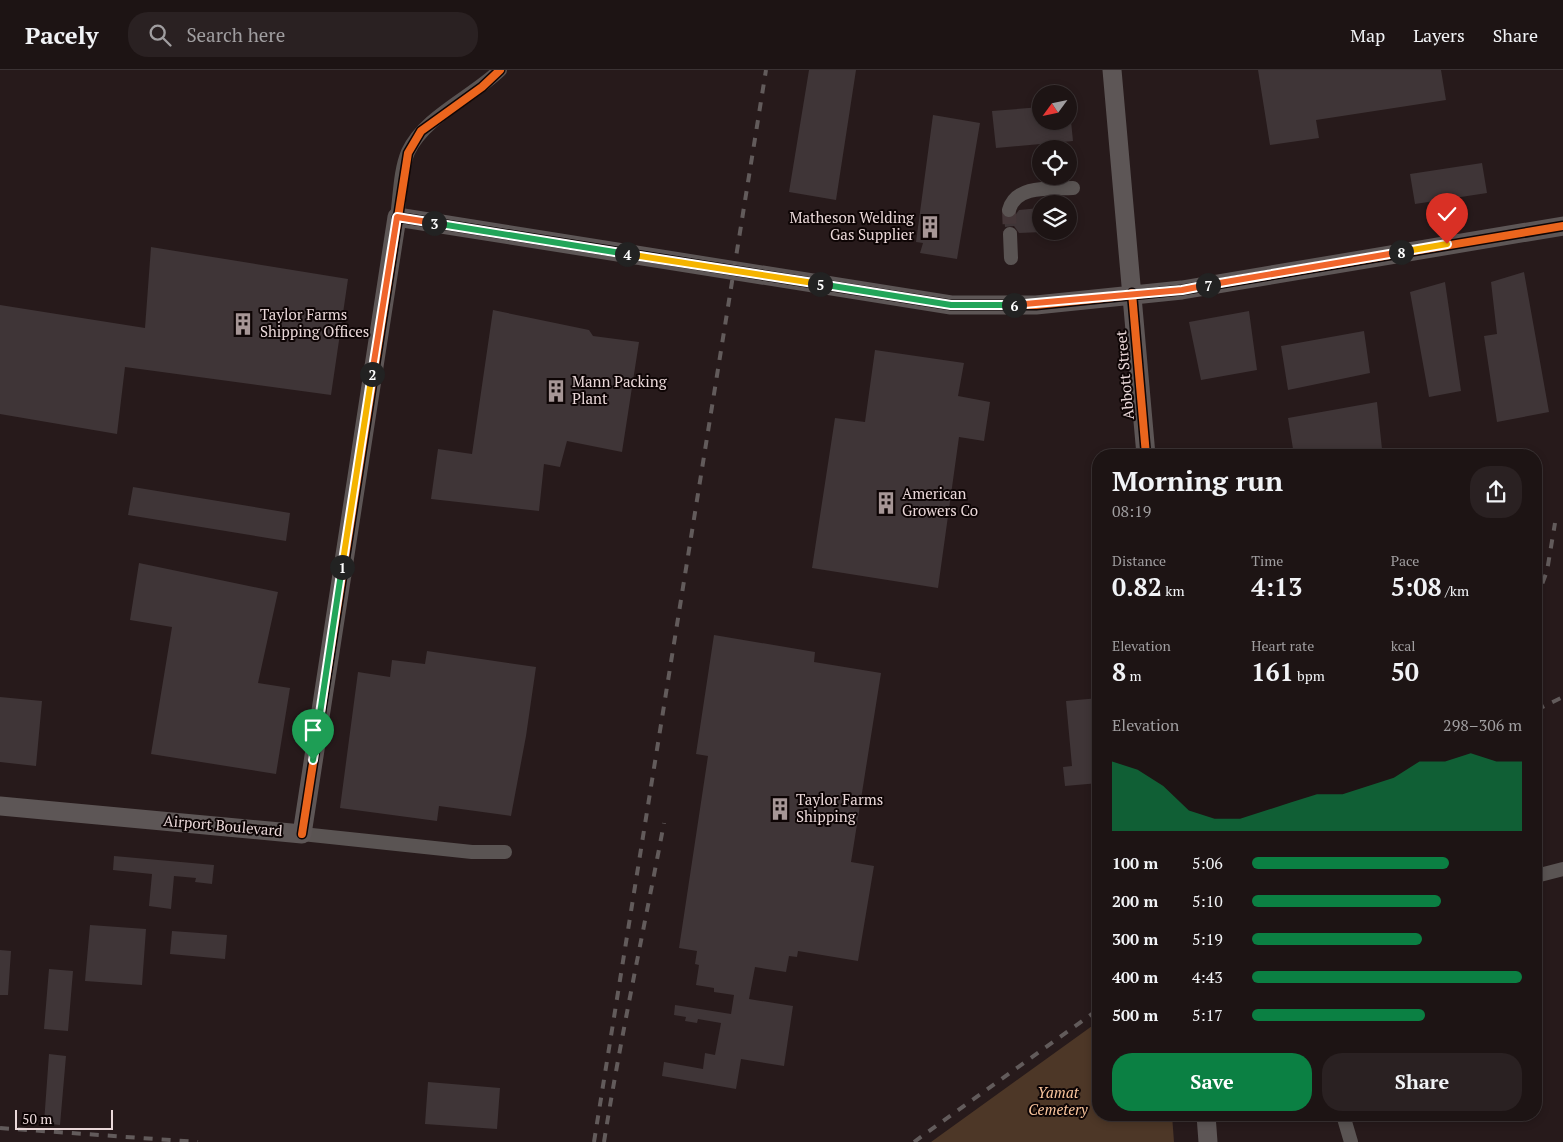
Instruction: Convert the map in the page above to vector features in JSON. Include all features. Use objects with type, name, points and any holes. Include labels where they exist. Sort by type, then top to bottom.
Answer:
[{"type":"street","points":[[302,834],[408,153],[421,131],[482,87],[500,70]]},
{"type":"street","name":"Abbott Street","points":[[1112,70],[1145,449]]},
{"type":"street","points":[[1009,210],[1011,203],[1023,192],[1073,188]]},
{"type":"street","points":[[397,217],[951,305],[1036,305],[1132,293],[1182,290],[1563,226]]},
{"type":"street","points":[[1010,234],[1011,258]]},
{"type":"street","name":"Airport Boulevard","points":[[0,806],[472,852],[505,852]]},
{"type":"street","points":[[1542,874],[1563,868]]},
{"type":"street","points":[[1206,1121],[1208,1142]]},
{"type":"street","points":[[1345,1121],[1350,1142]]},
{"type":"green space","name":"Yamat Cemetery","points":[[1092,1026],[1092,1121],[1172,1121],[1174,1142],[931,1142]]},
{"type":"building","points":[[809,70],[856,70],[836,200],[789,192]]},
{"type":"building","points":[[1258,70],[1441,70],[1446,100],[1316,120],[1319,138],[1270,145]]},
{"type":"building","points":[[1032,108],[1032,130],[1072,130],[1073,140],[1032,140],[1032,145],[996,148],[992,111]]},
{"type":"building","points":[[933,115],[980,123],[957,259],[920,253],[923,243],[916,242]]},
{"type":"building","points":[[1482,163],[1487,193],[1415,204],[1410,174]]},
{"type":"building","points":[[1032,209],[1032,232],[1019,233],[1014,226],[1005,227],[1004,217],[1010,219],[1019,210]]},
{"type":"building","name":"Taylor Farms Shipping Offices","points":[[151,247],[348,279],[331,395],[125,367],[117,434],[0,414],[0,305],[145,328]]},
{"type":"building","points":[[1524,272],[1549,412],[1497,422],[1484,336],[1497,334],[1491,282]]},
{"type":"building","points":[[1445,282],[1461,391],[1429,397],[1410,292]]},
{"type":"building","name":"Mann Packing Plant","points":[[493,310],[589,330],[593,336],[639,342],[622,452],[567,441],[560,467],[544,464],[539,511],[431,499],[438,449],[472,454]]},
{"type":"building","points":[[1249,311],[1257,370],[1201,380],[1189,322]]},
{"type":"building","points":[[1364,331],[1370,373],[1288,390],[1281,346]]},
{"type":"building","name":"American Growers Co","points":[[875,350],[964,363],[958,396],[990,402],[984,441],[959,437],[938,588],[812,568],[835,418],[865,422]]},
{"type":"building","points":[[1377,402],[1382,449],[1293,449],[1288,418]]},
{"type":"building","points":[[133,487],[290,513],[286,541],[128,515]]},
{"type":"building","points":[[139,563],[278,592],[258,683],[290,688],[276,774],[151,754],[172,627],[130,620]]},
{"type":"building","name":"Taylor Farms Shipping","points":[[714,635],[815,652],[814,662],[881,673],[851,862],[874,866],[858,961],[798,951],[797,957],[789,956],[786,972],[755,967],[749,999],[793,1006],[784,1066],[741,1059],[736,1089],[662,1076],[664,1062],[703,1069],[705,1053],[715,1055],[721,1023],[698,1019],[697,1023],[685,1021],[686,1017],[674,1015],[675,1005],[731,1014],[734,995],[714,992],[714,988],[696,985],[699,965],[695,964],[697,951],[679,948],[708,756],[696,754]]},
{"type":"building","points":[[427,651],[536,667],[526,736],[511,816],[439,806],[437,821],[340,808],[358,672],[390,677],[392,660],[425,664]]},
{"type":"building","points":[[0,697],[42,701],[36,766],[0,762]]},
{"type":"building","points":[[1092,699],[1092,784],[1065,786],[1063,767],[1072,766],[1066,701]]},
{"type":"building","points":[[114,856],[214,865],[212,884],[195,882],[196,878],[174,876],[171,909],[149,906],[152,874],[113,870]]},
{"type":"building","points":[[90,925],[146,929],[142,985],[85,981]]},
{"type":"building","points":[[172,931],[227,935],[225,959],[170,954]]},
{"type":"building","points":[[0,950],[11,951],[8,995],[0,995]]},
{"type":"building","points":[[49,969],[73,971],[68,1031],[44,1029]]},
{"type":"building","points":[[49,1054],[66,1056],[60,1125],[44,1123]]},
{"type":"building","points":[[428,1082],[500,1088],[497,1129],[425,1124]]},
{"type":"tunnel","points":[[1009,210],[1010,234]]},
{"type":"railway","points":[[594,1142],[766,70]]},
{"type":"railway","points":[[1542,584],[1547,571],[1555,523]]},
{"type":"railway","points":[[1542,707],[1563,697]]},
{"type":"railway","points":[[604,1142],[625,1022],[664,823]]},
{"type":"railway","points":[[914,1142],[1092,1014]]},
{"type":"railway","points":[[0,1128],[198,1142]]},
{"type":"cycle path","points":[[302,834],[408,153],[421,131],[482,87],[500,70]]},
{"type":"cycle path","points":[[397,217],[951,305],[1036,305],[1182,290],[1563,226]]},
{"type":"cycle path","points":[[1132,293],[1145,449]]},
{"type":"place","name":"Matheson Welding Gas Supplier","points":[[930,227]]},
{"type":"place","name":"Taylor Farms Shipping Offices","points":[[243,324]]},
{"type":"place","name":"Mann Packing Plant","points":[[556,391]]},
{"type":"place","name":"American Growers Co","points":[[886,503]]},
{"type":"place","name":"Taylor Farms Shipping","points":[[780,809]]},
{"type":"route","points":[[313,760],[397,217],[951,305],[982,306],[1036,305],[1132,293],[1182,290],[1447,244]]}]
